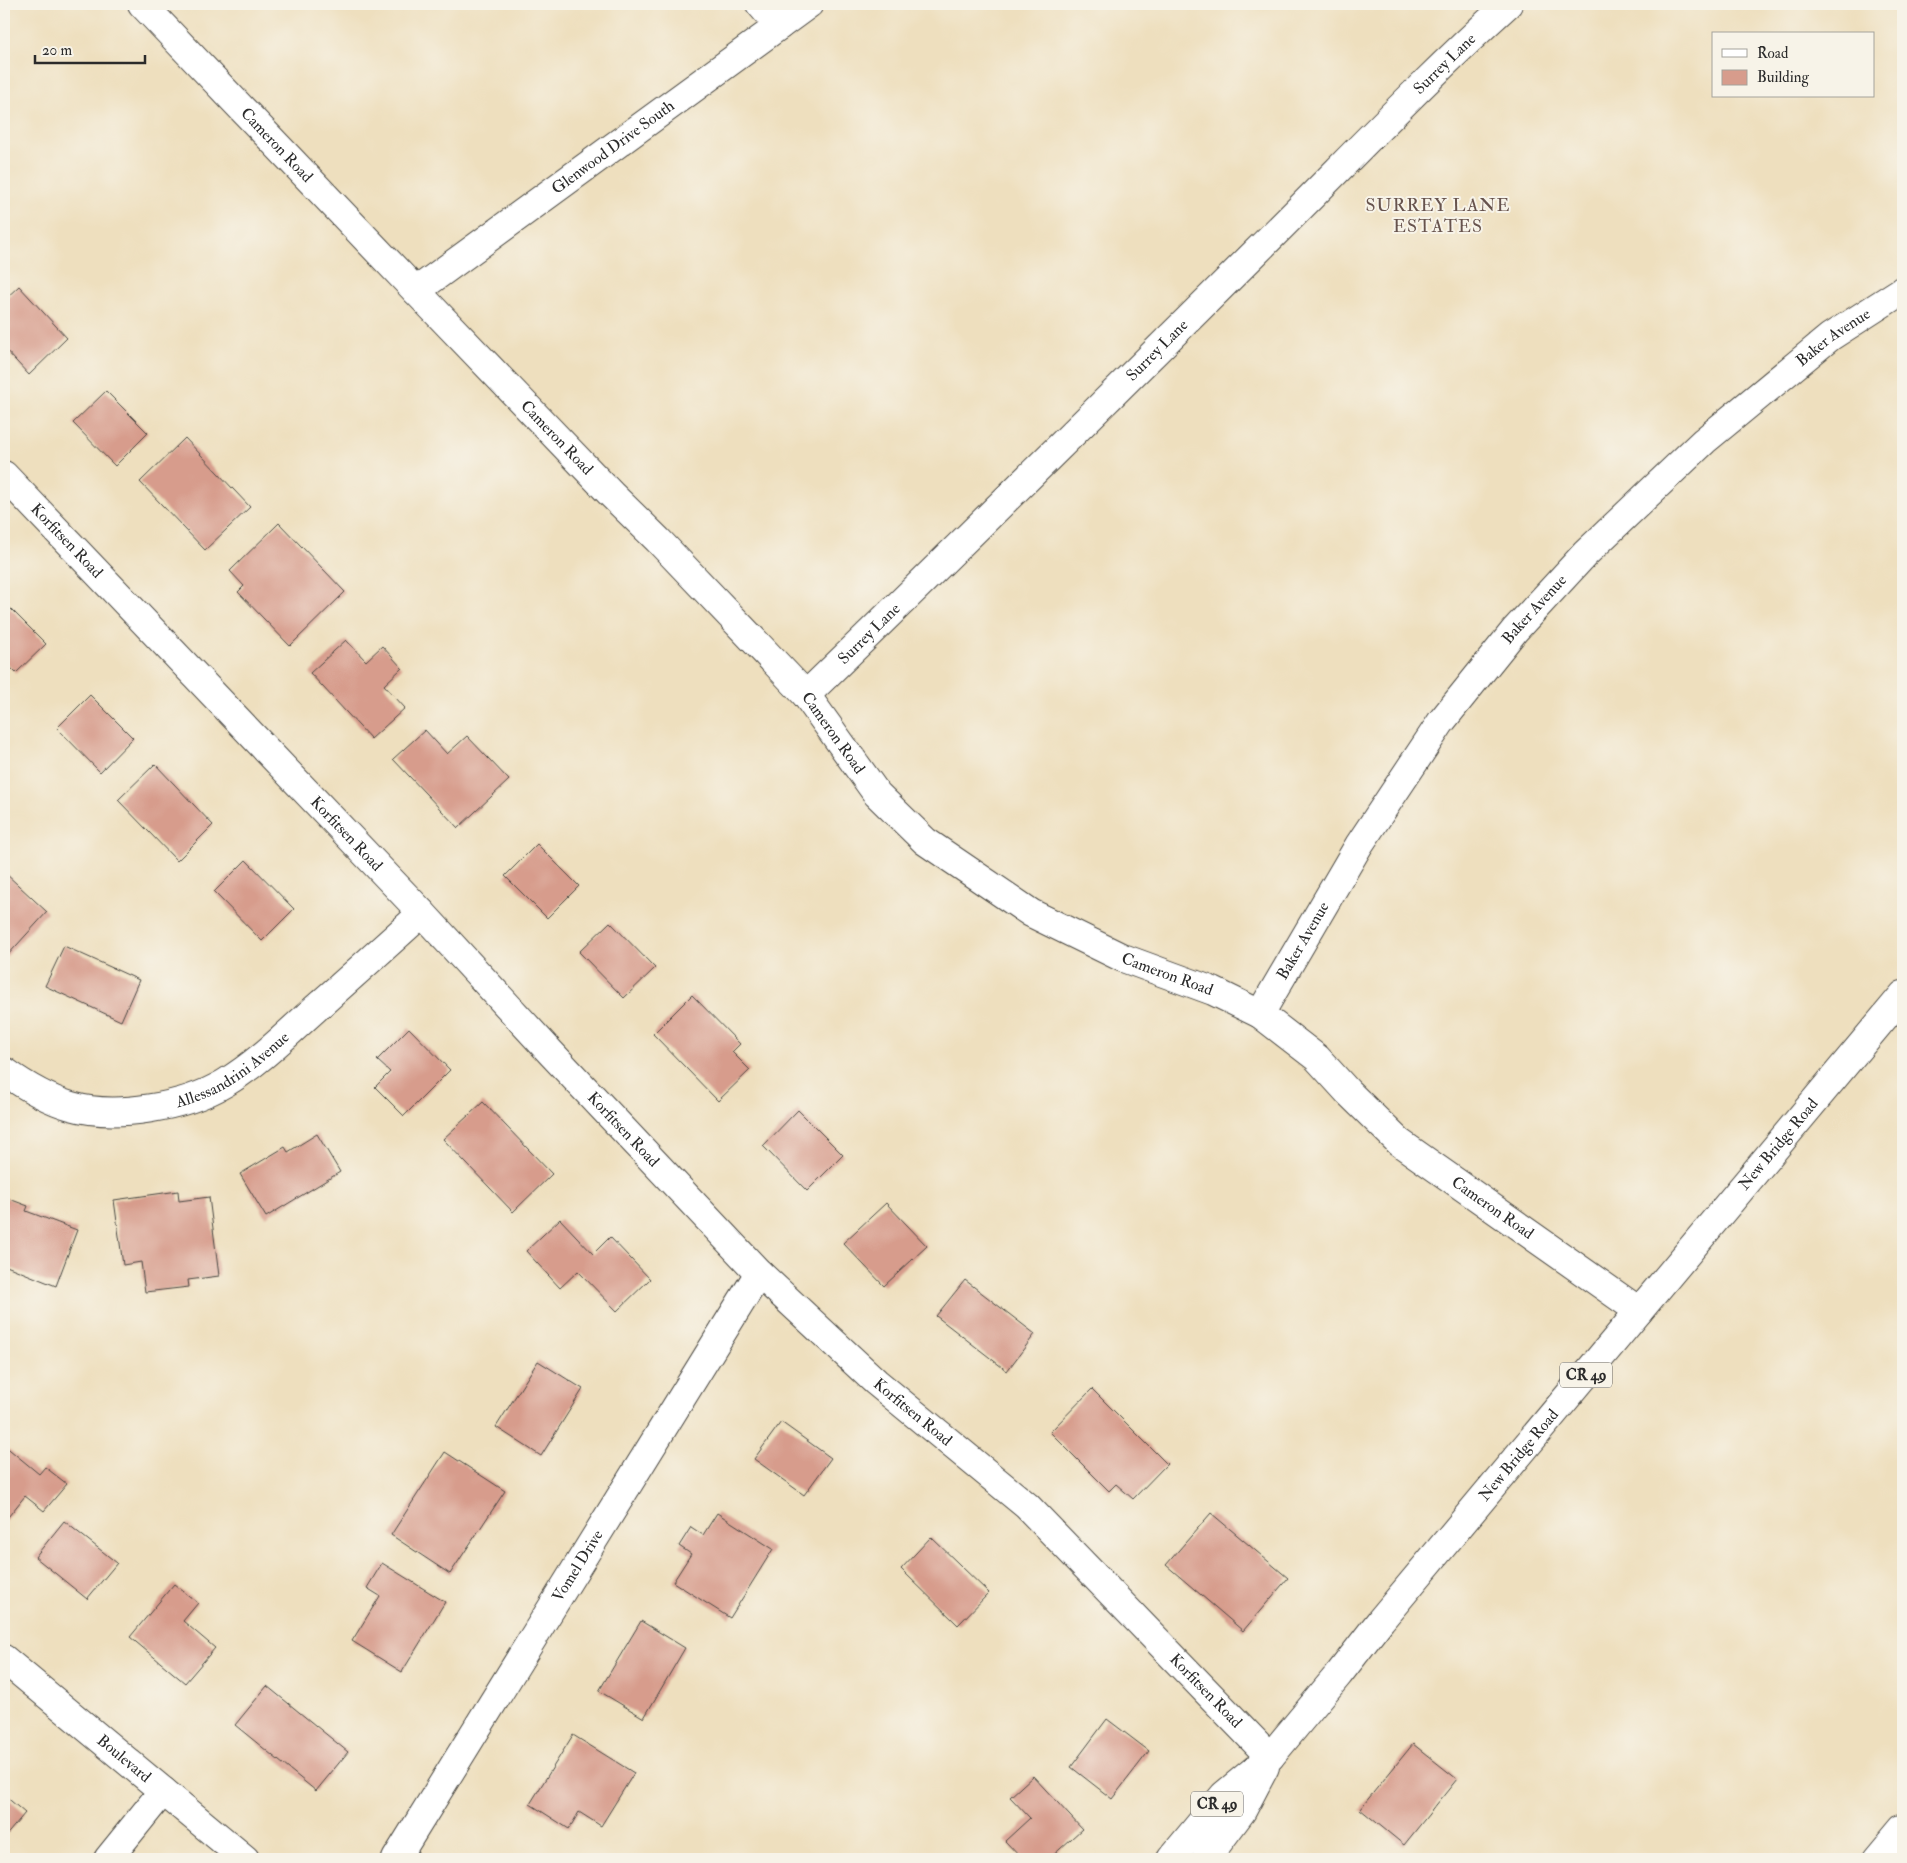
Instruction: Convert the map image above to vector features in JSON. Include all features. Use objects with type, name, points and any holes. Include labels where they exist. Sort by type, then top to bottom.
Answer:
[{"type":"street","name":"Cameron Road","points":[[142,4],[806,695],[877,794],[925,841],[1032,913],[1123,958],[1213,991],[1260,1014],[1317,1058],[1348,1092],[1399,1142],[1639,1311]]},
{"type":"street","points":[[760,4],[778,26]]},
{"type":"street","name":"Glenwood Drive South","points":[[416,291],[809,4]]},
{"type":"street","name":"Surrey Lane","points":[[806,695],[972,534],[1341,168],[1450,56],[1508,4]]},
{"type":"street","name":"Baker Avenue","points":[[1260,1014],[1358,844],[1441,722],[1515,630],[1585,554],[1704,441],[1830,338],[1903,290]]},
{"type":"street","name":"Korfitsen Road","points":[[4,475],[422,913],[759,1273],[876,1382],[1027,1506],[1270,1757]]},
{"type":"street","name":"Allessandrini Avenue","points":[[4,1071],[32,1090],[71,1106],[110,1112],[150,1108],[186,1100],[224,1084],[256,1062],[422,913]]},
{"type":"street","name":"New Bridge Road","points":[[1172,1859],[1224,1795],[1270,1757],[1381,1620],[1903,995]]},
{"type":"street","name":"Vomel Drive","points":[[396,1859],[759,1273]]},
{"type":"street","name":"Boulevard","points":[[4,1659],[245,1859]]},
{"type":"street","name":"New Bridge Road","points":[[1206,1859],[1242,1811],[1270,1757]]},
{"type":"street","points":[[108,1859],[163,1791]]},
{"type":"street","points":[[1878,1859],[1903,1828]]},
{"type":"building","points":[[19,286],[67,338],[29,375],[4,348],[4,300]]},
{"type":"building","points":[[106,391],[148,433],[115,466],[73,423]]},
{"type":"building","points":[[185,438],[250,507],[205,550],[140,482]]},
{"type":"building","points":[[279,523],[345,592],[290,646],[238,592],[244,586],[230,571]]},
{"type":"building","points":[[5,603],[46,644],[16,673],[4,661]]},
{"type":"building","points":[[346,640],[366,661],[382,646],[402,668],[384,685],[405,708],[371,739],[310,673]]},
{"type":"building","points":[[90,695],[133,738],[100,772],[57,728]]},
{"type":"building","points":[[425,730],[447,754],[467,736],[509,780],[458,828],[393,759]]},
{"type":"building","points":[[155,764],[213,825],[177,861],[118,800]]},
{"type":"building","points":[[537,844],[579,886],[547,918],[505,876]]},
{"type":"building","points":[[246,860],[294,909],[262,941],[214,892]]},
{"type":"building","points":[[4,872],[47,912],[6,957],[4,955]]},
{"type":"building","points":[[610,922],[655,968],[624,998],[579,952]]},
{"type":"building","points":[[64,946],[139,980],[121,1021],[45,986]]},
{"type":"building","points":[[692,995],[740,1044],[732,1052],[750,1070],[718,1101],[653,1034]]},
{"type":"building","points":[[409,1028],[450,1070],[404,1116],[375,1087],[390,1072],[377,1060]]},
{"type":"building","points":[[483,1102],[552,1174],[513,1212],[443,1139]]},
{"type":"building","points":[[798,1110],[843,1155],[807,1191],[763,1146]]},
{"type":"building","points":[[317,1134],[340,1172],[266,1217],[240,1174],[285,1147],[288,1152]]},
{"type":"building","points":[[178,1191],[179,1201],[209,1197],[219,1276],[188,1280],[189,1287],[145,1292],[141,1262],[123,1265],[114,1200]]},
{"type":"building","points":[[4,1197],[28,1206],[26,1211],[77,1230],[56,1286],[4,1265]]},
{"type":"building","points":[[886,1203],[927,1246],[884,1286],[843,1243]]},
{"type":"building","points":[[560,1219],[593,1254],[610,1237],[650,1279],[617,1311],[578,1271],[560,1288],[526,1251]]},
{"type":"building","points":[[965,1280],[1035,1334],[1007,1371],[936,1316]]},
{"type":"building","points":[[538,1361],[583,1389],[541,1456],[496,1427]]},
{"type":"building","points":[[1092,1389],[1167,1464],[1133,1499],[1116,1484],[1109,1491],[1050,1432]]},
{"type":"building","points":[[781,1422],[831,1458],[804,1495],[754,1459]]},
{"type":"building","points":[[4,1445],[39,1474],[45,1467],[67,1484],[44,1511],[25,1496],[4,1522]]},
{"type":"building","points":[[445,1452],[505,1491],[450,1574],[391,1535]]},
{"type":"building","points":[[717,1513],[773,1549],[730,1618],[673,1582],[691,1554],[679,1546],[691,1527],[703,1535]]},
{"type":"building","points":[[1211,1513],[1288,1578],[1243,1631],[1166,1565]]},
{"type":"building","points":[[64,1521],[117,1563],[87,1599],[35,1557]]},
{"type":"building","points":[[931,1537],[989,1593],[958,1625],[901,1569]]},
{"type":"building","points":[[382,1563],[445,1602],[402,1672],[352,1641],[380,1596],[367,1588]]},
{"type":"building","points":[[174,1584],[198,1603],[183,1621],[215,1648],[185,1683],[130,1637]]},
{"type":"building","points":[[641,1621],[685,1648],[644,1718],[599,1691]]},
{"type":"building","points":[[267,1686],[348,1752],[316,1791],[235,1725]]},
{"type":"building","points":[[1107,1719],[1149,1751],[1112,1799],[1071,1767]]},
{"type":"building","points":[[573,1735],[634,1773],[601,1826],[579,1812],[569,1829],[530,1804]]},
{"type":"building","points":[[1413,1744],[1457,1779],[1404,1845],[1360,1809]]},
{"type":"building","points":[[1033,1776],[1082,1829],[1049,1859],[1022,1859],[1005,1841],[1030,1818],[1010,1797]]},
{"type":"building","points":[[4,1795],[25,1813],[4,1838]]},
{"type":"district","name":"SURREY LANE ESTATES","points":[[1438,215]]}]
